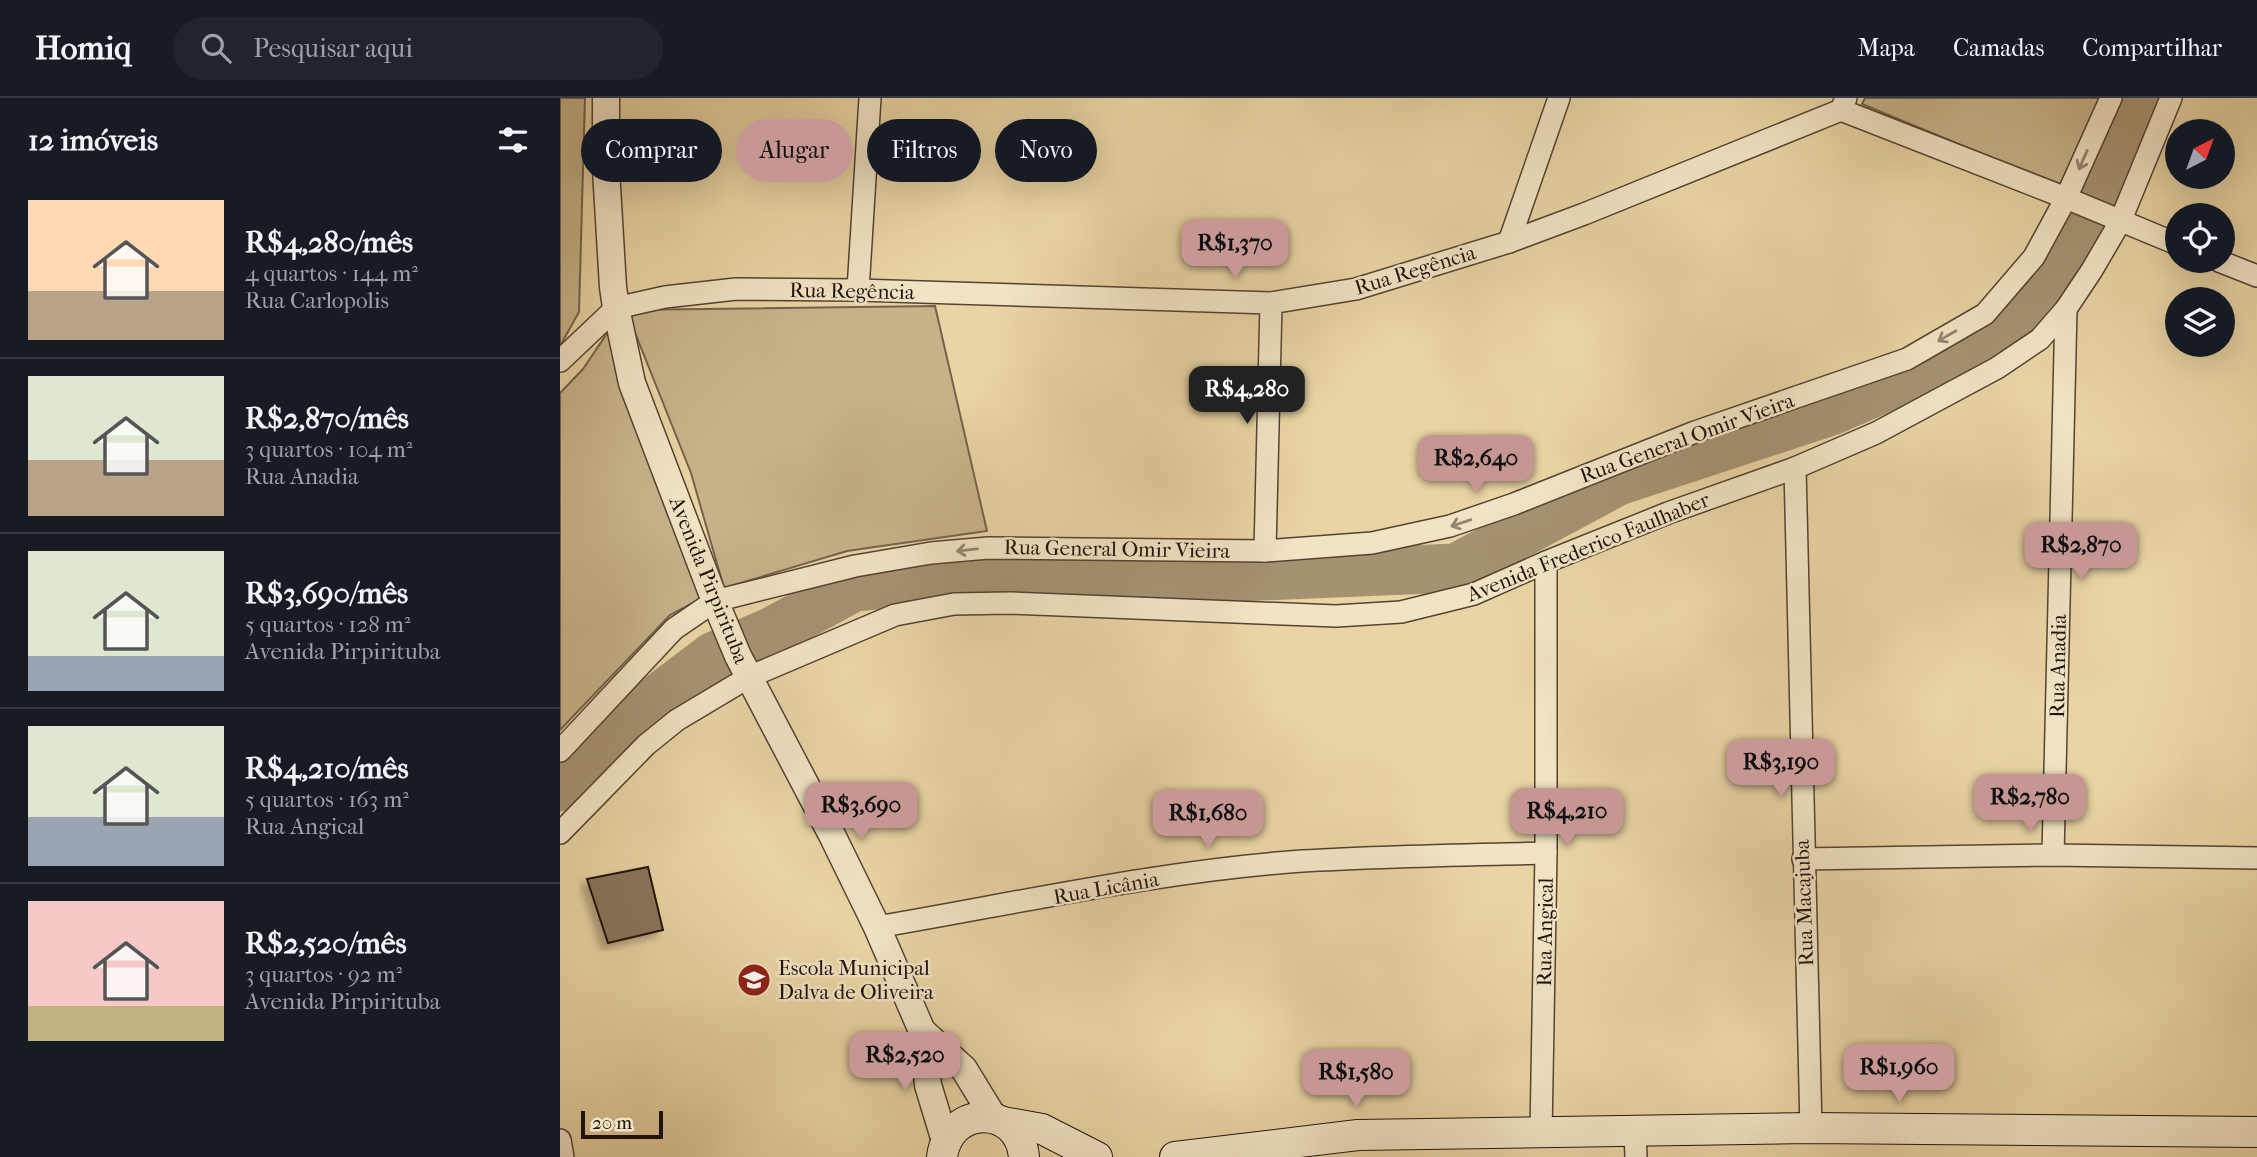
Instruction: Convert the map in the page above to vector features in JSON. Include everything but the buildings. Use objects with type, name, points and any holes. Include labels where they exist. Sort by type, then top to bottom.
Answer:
[{"type":"main road","points":[[941,1153],[953,1130],[964,1121],[977,1117],[1042,1129],[1097,1157]]},
{"type":"main road","points":[[998,1120],[1014,1130],[1021,1141],[1024,1157]]},
{"type":"main road","points":[[1175,1157],[1358,1135],[1541,1133],[1636,1145],[1811,1128],[2257,1132]]},
{"type":"street","name":"Avenida Pirpirituba","points":[[606,98],[606,170],[615,308],[632,383],[743,667],[877,928],[922,1031],[928,1085],[941,1153]]},
{"type":"street","points":[[858,290],[870,98]]},
{"type":"street","points":[[1509,242],[1559,98]]},
{"type":"street","name":"Rua General Omir Vieira","points":[[715,601],[855,566],[965,550],[1265,551],[1373,542],[1450,526],[1514,504],[1695,432],[1907,359],[1985,314],[2034,257],[2070,200],[2111,98]]},
{"type":"street","name":"Avenida Frederico Faulhaber","points":[[560,833],[646,745],[743,667],[895,615],[954,604],[1010,603],[1336,616],[1401,612],[1474,594],[1668,513],[1795,468],[1877,433],[1997,368],[2040,339],[2066,309],[2092,270],[2113,219],[2171,98]]},
{"type":"street","name":"Rua Regência","points":[[615,308],[665,297],[736,289],[858,290],[1271,303],[1356,289],[1509,242],[1597,209],[1843,104]]},
{"type":"street","points":[[1843,104],[2165,239]]},
{"type":"street","points":[[2235,267],[2257,276]]},
{"type":"street","points":[[1265,551],[1271,303]]},
{"type":"street","points":[[560,361],[615,308]]},
{"type":"street","name":"Rua Anadia","points":[[2053,855],[2066,309]]},
{"type":"street","name":"Rua Macajuba","points":[[1795,468],[1811,1128]]},
{"type":"street","name":"Rua Angical","points":[[1541,1133],[1546,853],[1546,562]]},
{"type":"street","points":[[560,751],[674,629],[715,601]]},
{"type":"street","name":"Rua Licânia","points":[[877,928],[1151,879],[1246,867],[1302,861],[1546,853]]},
{"type":"street","points":[[1803,859],[2053,855],[2257,858]]},
{"type":"street","name":"Avenida Pirpirituba","points":[[922,1031],[964,1069],[998,1120]]},
{"type":"street","points":[[560,1140],[563,1157]]},
{"type":"shaded area","points":[[560,98],[585,98],[584,119],[581,119],[583,182],[579,312],[560,346]]},
{"type":"shaded area","points":[[1865,98],[2104,98],[2067,189],[1862,104]]},
{"type":"shaded area","points":[[935,306],[987,531],[847,551],[724,588],[691,473],[626,310]]},
{"type":"shaded area","points":[[610,329],[706,596],[670,615],[560,730],[560,393],[583,369]]},
{"type":"waterway","points":[[560,787],[630,720],[714,656],[771,632],[854,587],[1024,571],[1238,577],[1456,568],[1618,481],[1831,411],[2006,335],[2091,220],[2138,98]]},
{"type":"place","name":"Escola Municipal Dalva de Oliveira","points":[[754,980]]}]
